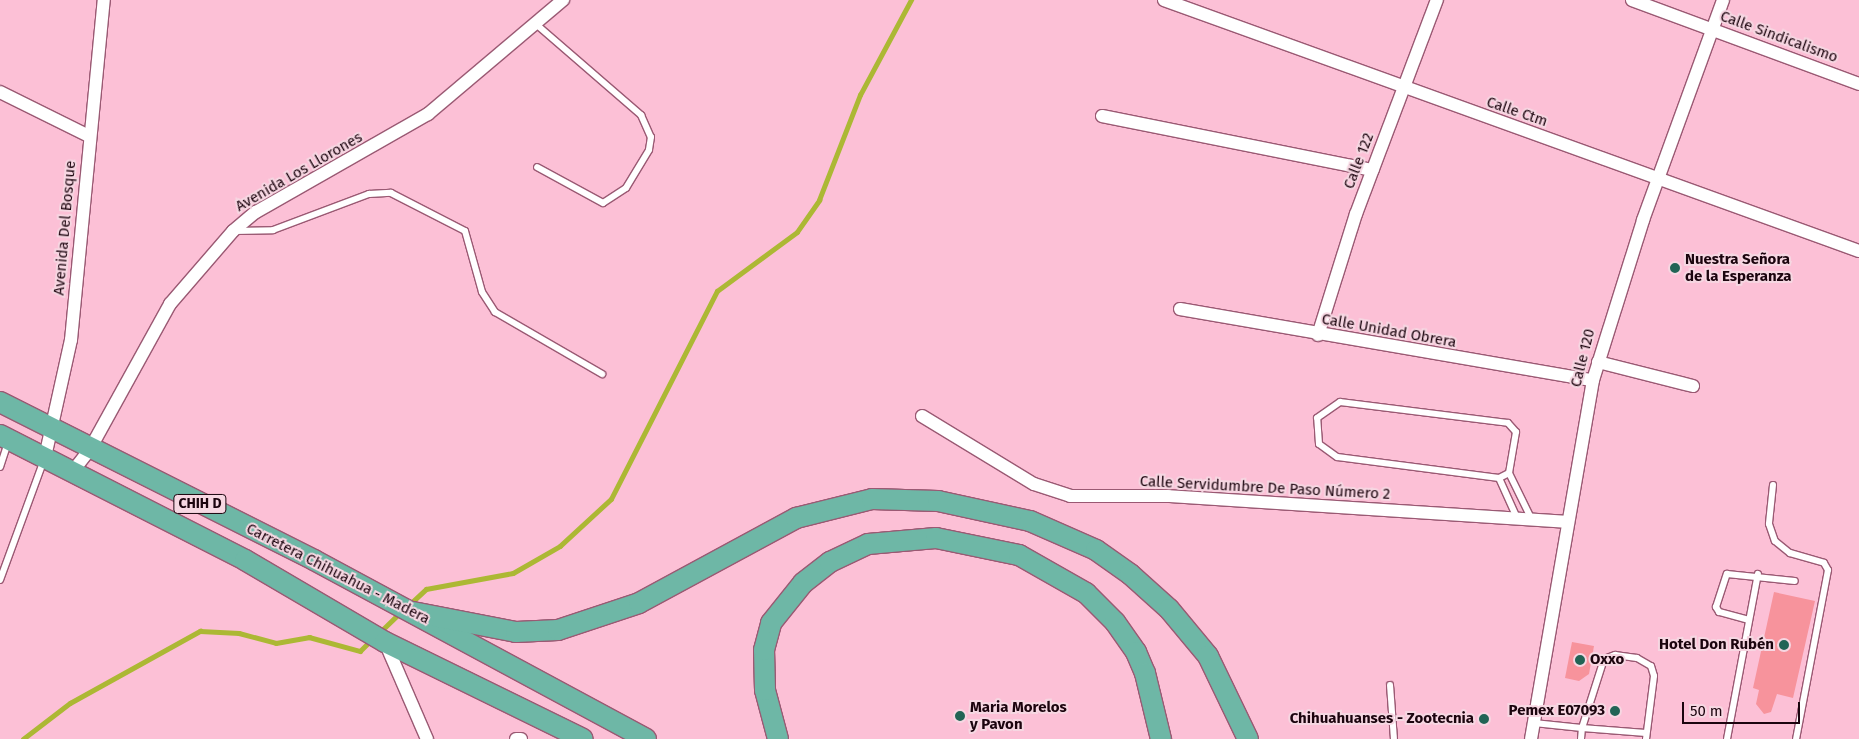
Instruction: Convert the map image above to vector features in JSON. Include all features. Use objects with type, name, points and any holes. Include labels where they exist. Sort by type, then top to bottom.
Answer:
[{"type":"highway","name":"Carretera Chihuahua - Madera","points":[[0,402],[408,610],[646,739]]},
{"type":"highway","name":"Carretera Chihuahua - Madera","points":[[5,437],[246,560],[379,638],[583,739]]},
{"type":"highway","points":[[408,610],[516,632],[558,630],[639,603],[796,518],[850,502],[909,498],[1020,518],[1096,550],[1169,609],[1208,656],[1248,739]]},
{"type":"highway","points":[[778,739],[765,690],[764,650],[772,623],[803,583],[830,562],[868,544],[936,538],[1019,555],[1072,582],[1115,622],[1146,673],[1161,739]]},
{"type":"street","name":"Avenida Del Bosque","points":[[46,457],[54,430],[71,340],[89,136],[104,0]]},
{"type":"street","name":"Avenida Los Llorones","points":[[73,471],[90,449],[170,304],[233,231],[256,212],[421,119],[536,25],[563,0]]},
{"type":"street","name":"Calle Ctm","points":[[1164,0],[1404,89],[1657,178],[1859,252]]},
{"type":"street","name":"Calle 122","points":[[1318,335],[1374,170],[1437,0]]},
{"type":"street","name":"Calle Sindicalismo","points":[[1632,0],[1859,84]]},
{"type":"street","name":"Calle 120","points":[[1531,739],[1593,380],[1657,178],[1723,0]]},
{"type":"street","points":[[0,92],[89,136]]},
{"type":"street","points":[[1102,116],[1374,170]]},
{"type":"street","name":"Calle Unidad Obrera","points":[[1180,309],[1318,335],[1593,380]]},
{"type":"street","points":[[1598,362],[1693,386]]},
{"type":"street","name":"Calle Servidumbre De Paso Número 2","points":[[922,416],[1034,484],[1070,496],[1168,496],[1567,522]]},
{"type":"street","points":[[379,638],[427,739]]},
{"type":"street","points":[[516,739],[521,739]]},
{"type":"lane","points":[[536,25],[641,115],[651,137],[649,150],[626,188],[603,203],[537,167]]},
{"type":"lane","points":[[233,231],[273,230],[369,194],[391,193],[465,231],[482,292],[495,312],[602,374]]},
{"type":"lane","points":[[1509,473],[1498,478],[1337,457],[1319,444],[1317,418],[1340,402],[1508,423],[1516,432],[1509,473],[1532,520]]},
{"type":"lane","points":[[0,467],[5,437]]},
{"type":"lane","points":[[0,580],[46,457]]},
{"type":"lane","points":[[1498,478],[1518,520]]},
{"type":"lane","points":[[1773,485],[1769,524],[1775,541],[1798,557],[1824,563],[1828,570],[1796,739]]},
{"type":"lane","points":[[1749,620],[1719,612],[1716,605],[1727,574],[1758,574],[1795,582]]},
{"type":"lane","points":[[1727,739],[1758,574]]},
{"type":"lane","points":[[1534,723],[1582,728],[1646,736],[1651,666],[1637,658],[1615,655],[1600,666],[1582,728],[1581,739]]},
{"type":"lane","points":[[1390,685],[1394,739]]},
{"type":"building","name":"Hotel Don Rubén","points":[[1774,592],[1815,601],[1793,698],[1777,694],[1771,712],[1764,714],[1756,704],[1759,690],[1753,688]]},
{"type":"building","name":"Oxxo","points":[[1572,642],[1594,646],[1589,674],[1579,681],[1565,678]]},
{"type":"waterway","points":[[409,605],[426,589],[513,573],[560,546],[611,499],[717,291],[797,232],[819,200],[860,95],[911,0]]},
{"type":"waterway","points":[[380,632],[400,613]]},
{"type":"waterway","points":[[23,739],[70,703],[200,631],[239,633],[276,643],[309,637],[360,651],[370,641]]},
{"type":"place","name":"Nuestra Señora de la Esperanza","points":[[1675,268]]},
{"type":"place","name":"Hotel Don Rubén","points":[[1784,645]]},
{"type":"place","name":"Oxxo","points":[[1580,660]]},
{"type":"place","name":"Pemex E07093","points":[[1615,711]]},
{"type":"place","name":"Maria Morelos y Pavon","points":[[960,716]]},
{"type":"place","name":"Chihuahuanses - Zootecnia","points":[[1484,719]]}]
